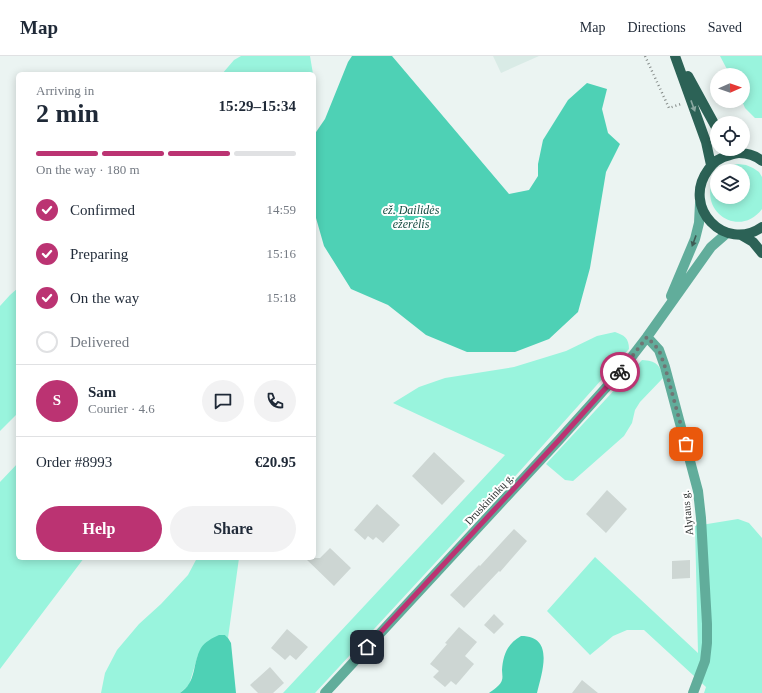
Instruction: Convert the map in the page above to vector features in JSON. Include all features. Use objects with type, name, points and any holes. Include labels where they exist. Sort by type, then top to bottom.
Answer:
[{"type":"main road","points":[[676,56],[710,117]]},
{"type":"main road","points":[[676,56],[706,142],[710,165],[703,176],[699,190],[700,203],[705,216],[714,226],[727,232],[741,235],[753,242],[762,253]]},
{"type":"main road","points":[[750,155],[757,157],[762,161]]},
{"type":"main road","points":[[712,164],[724,156]]},
{"type":"main road","points":[[741,235],[756,231],[762,227]]},
{"type":"street","points":[[662,314],[695,239],[699,223],[700,203]]},
{"type":"street","points":[[662,314],[711,247],[727,232]]},
{"type":"street","name":"Druskininkų g.","points":[[325,693],[620,372],[647,337],[662,314]]},
{"type":"street","name":"Alytaus g.","points":[[647,337],[659,350],[665,367],[698,491],[705,572],[707,636],[705,661],[693,693]]},
{"type":"path","points":[[645,56],[669,108]]},
{"type":"shaded area","points":[[241,56],[310,56],[313,72],[224,72],[234,60]]},
{"type":"shaded area","points":[[493,56],[539,56],[501,73]]},
{"type":"shaded area","points":[[720,56],[762,56],[762,118],[755,118],[745,108],[750,108],[750,68],[726,68]]},
{"type":"shaded area","points":[[750,167],[759,172],[762,177],[762,209],[752,218],[741,222],[731,221],[722,216],[714,208],[713,204],[750,204]]},
{"type":"shaded area","points":[[16,290],[16,415],[0,431],[0,306]]},
{"type":"shaded area","points":[[615,332],[621,334],[627,340],[629,349],[519,472],[315,693],[283,693],[505,455],[393,403],[419,387],[445,378],[514,367],[566,351],[597,336]]},
{"type":"shaded area","points":[[642,360],[651,361],[657,364],[663,378],[640,402],[635,410],[632,423],[624,436],[573,481],[565,480],[546,464]]},
{"type":"shaded area","points":[[16,465],[16,560],[82,560],[0,669],[0,482]]},
{"type":"shaded area","points":[[738,519],[749,523],[762,538],[762,693],[704,693],[706,687],[644,630],[627,630],[613,636],[590,655],[547,611],[595,557],[698,653],[695,526]]},
{"type":"shaded area","points":[[196,560],[239,560],[228,638],[225,635],[198,655],[189,685],[180,693],[101,693],[105,673],[117,650],[139,624],[161,604],[188,575]]},
{"type":"water","name":"ež. Dailidės ežerėlis","points":[[352,56],[392,56],[509,194],[529,190],[538,176],[538,164],[543,140],[568,100],[587,83],[607,89],[602,109],[608,133],[620,144],[606,172],[590,268],[578,312],[549,339],[515,352],[467,352],[426,335],[388,305],[351,289],[324,246],[316,218],[316,132],[325,119],[348,62]]},
{"type":"water","points":[[219,635],[225,635],[231,643],[236,693],[180,693],[189,684],[192,678],[196,660],[201,648],[209,640]]},
{"type":"water","points":[[521,636],[532,638],[539,642],[542,648],[544,657],[543,666],[537,693],[489,693],[501,682],[505,655],[509,646]]},
{"type":"building","points":[[434,452],[465,481],[442,505],[412,476]]},
{"type":"building","points":[[607,490],[627,509],[606,533],[586,514]]},
{"type":"building","points":[[377,504],[400,525],[383,543],[376,537],[373,540],[368,536],[365,540],[354,530]]},
{"type":"building","points":[[514,529],[527,541],[500,572],[499,571],[464,608],[450,595],[479,565],[480,566]]},
{"type":"building","points":[[330,548],[351,568],[334,586],[307,560],[316,560],[316,558],[320,558]]},
{"type":"building","points":[[690,560],[690,578],[672,579],[672,561]]},
{"type":"building","points":[[494,614],[504,624],[494,634],[484,625]]},
{"type":"building","points":[[459,627],[477,642],[465,656],[474,664],[456,685],[451,681],[445,687],[433,677],[439,671],[430,664]]},
{"type":"building","points":[[287,629],[308,647],[296,660],[290,655],[285,660],[271,648]]},
{"type":"building","points":[[270,667],[284,683],[273,693],[258,693],[250,685]]},
{"type":"building","points":[[582,680],[598,693],[572,693]]},
{"type":"way so far","points":[[620,372],[647,337],[659,350],[686,444]]},
{"type":"route","points":[[367,647],[620,372]]}]
